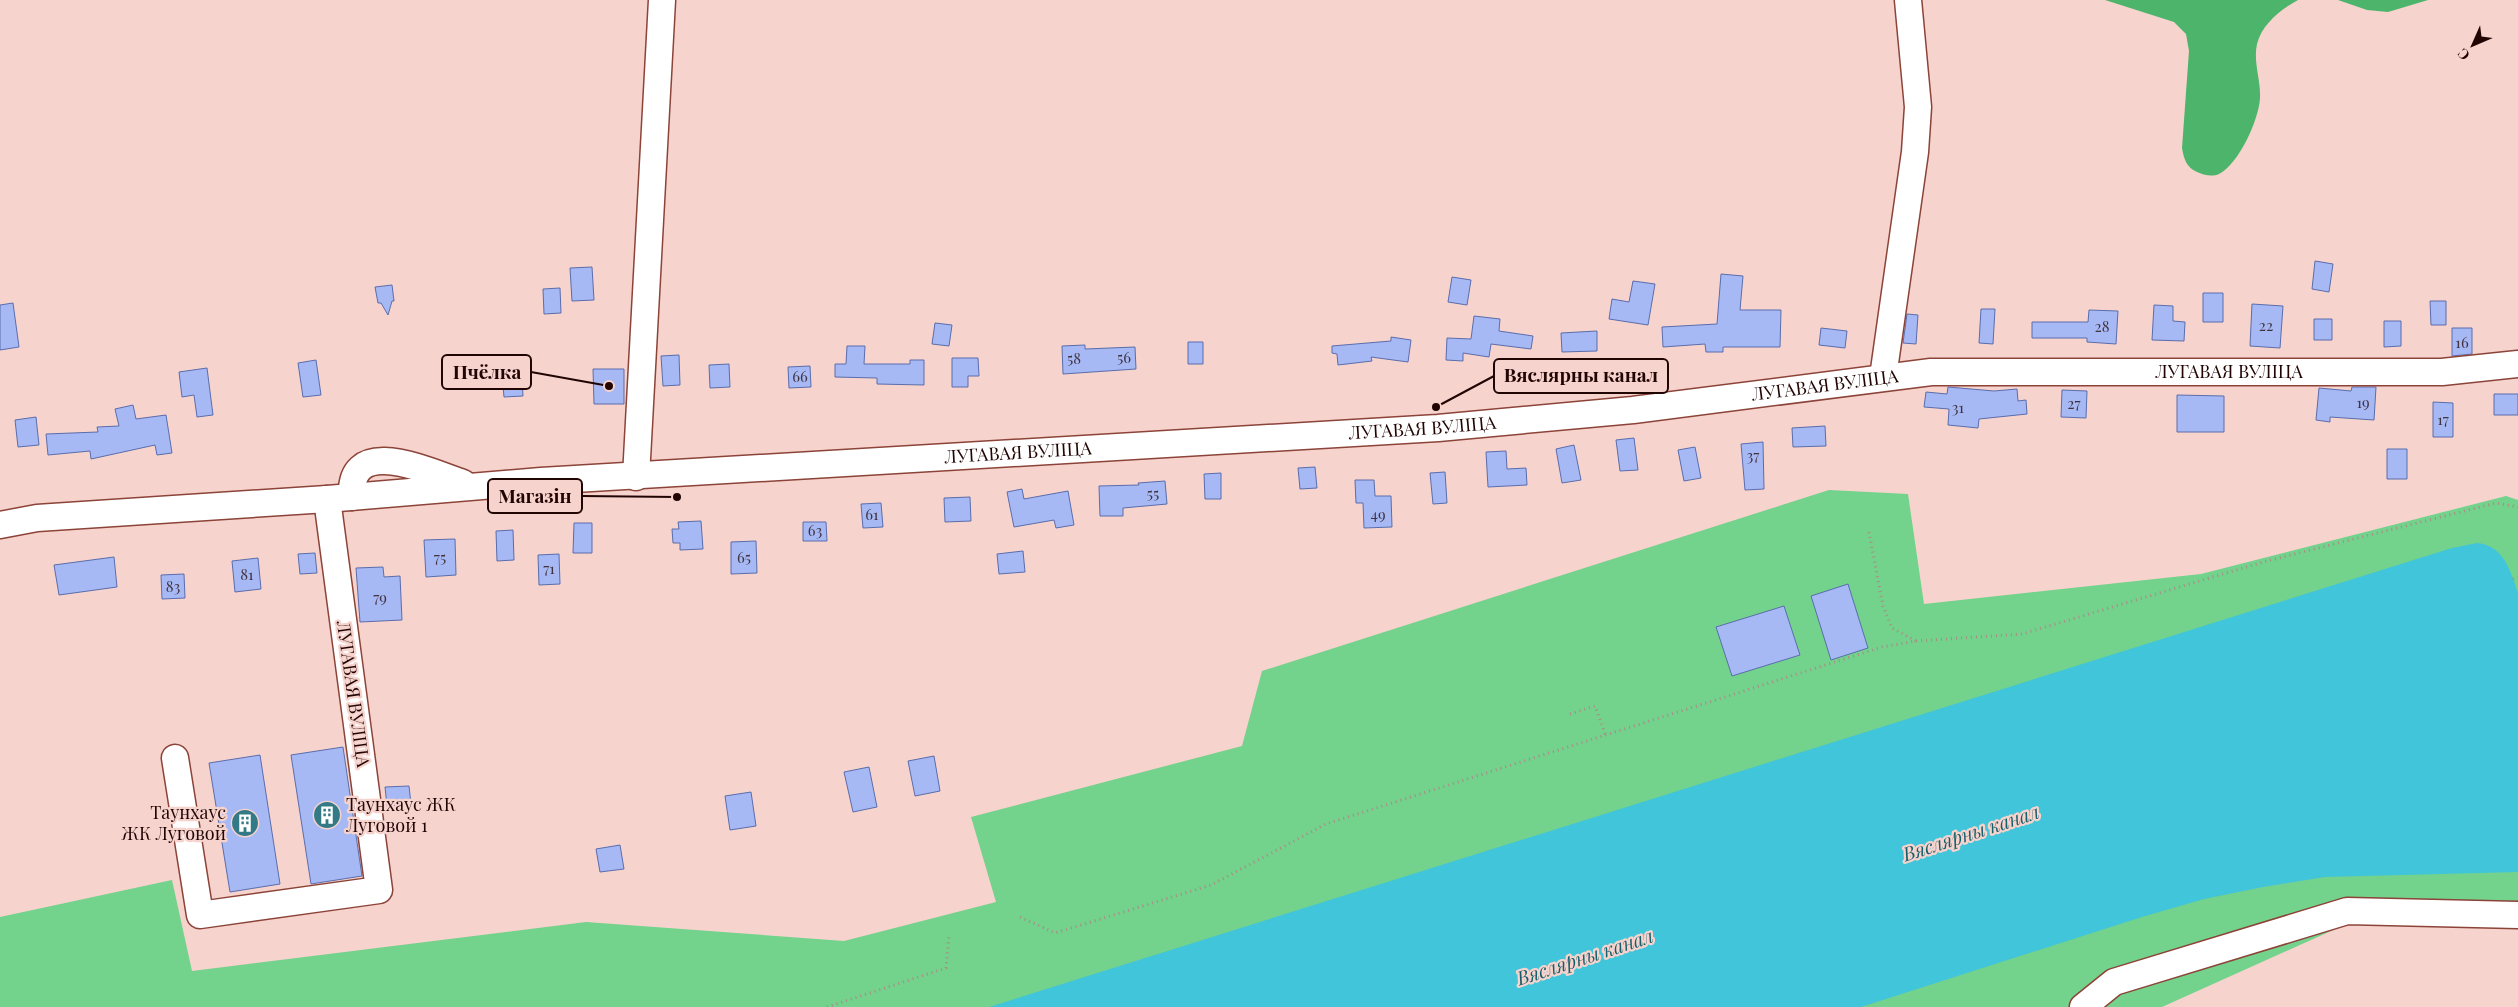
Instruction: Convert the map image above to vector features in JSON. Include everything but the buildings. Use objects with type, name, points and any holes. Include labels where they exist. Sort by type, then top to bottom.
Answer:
[{"type":"street","points":[[636,477],[662,0]]},
{"type":"street","points":[[1883,378],[1915,143],[1918,107],[1908,0]]},
{"type":"street","name":"ЛУГАВАЯ ВУЛІЦА","points":[[0,525],[38,518],[339,498],[473,486],[1438,428],[1634,410],[1931,372],[2442,372],[2518,364]]},
{"type":"street","points":[[339,498],[351,486],[359,470],[367,464],[380,459],[397,461],[473,486]]},
{"type":"street","name":"ЛУГАВАЯ ВУЛІЦА","points":[[175,758],[200,915],[379,890],[339,498]]},
{"type":"street","points":[[2083,1007],[2114,982],[2347,912],[2518,915]]},
{"type":"path","points":[[1020,917],[1055,933],[1211,885],[1326,824],[1882,647],[1916,641],[2022,634],[2272,560],[2496,503],[2518,507]]},
{"type":"path","points":[[1869,532],[1883,606],[1892,628],[1916,641]]},
{"type":"path","points":[[2513,579],[2518,577]]},
{"type":"path","points":[[1570,714],[1595,706],[1605,734]]},
{"type":"path","points":[[827,1007],[946,968],[950,934]]},
{"type":"green space","points":[[2105,0],[2298,0],[2273,18],[2263,30],[2256,51],[2260,98],[2256,117],[2247,140],[2234,161],[2219,174],[2208,175],[2190,168],[2182,148],[2189,51],[2186,34],[2174,22]]},
{"type":"green space","points":[[2338,0],[2428,0],[2388,12],[2367,10]]},
{"type":"green space","points":[[1829,490],[1908,494],[1924,604],[2201,574],[2506,496],[2518,500],[2518,914],[2351,922],[2162,1007],[0,1007],[0,917],[172,880],[192,971],[586,922],[844,941],[996,902],[971,817],[1242,746],[1262,671]]},
{"type":"water","points":[[2477,543],[2494,549],[2505,560],[2518,593],[2518,872],[2325,877],[2204,899],[1861,1007],[989,1007],[2452,548]]},
{"type":"place","name":"Пчёлка","points":[[609,386]]},
{"type":"place","name":"Вяслярны канал","points":[[1436,407]]},
{"type":"place","name":"Магазін","points":[[677,497]]},
{"type":"place","name":"Таунхаус ЖК Луговой 1","points":[[327,815]]},
{"type":"place","name":"Таунхаус ЖК Луговой","points":[[245,823]]}]
